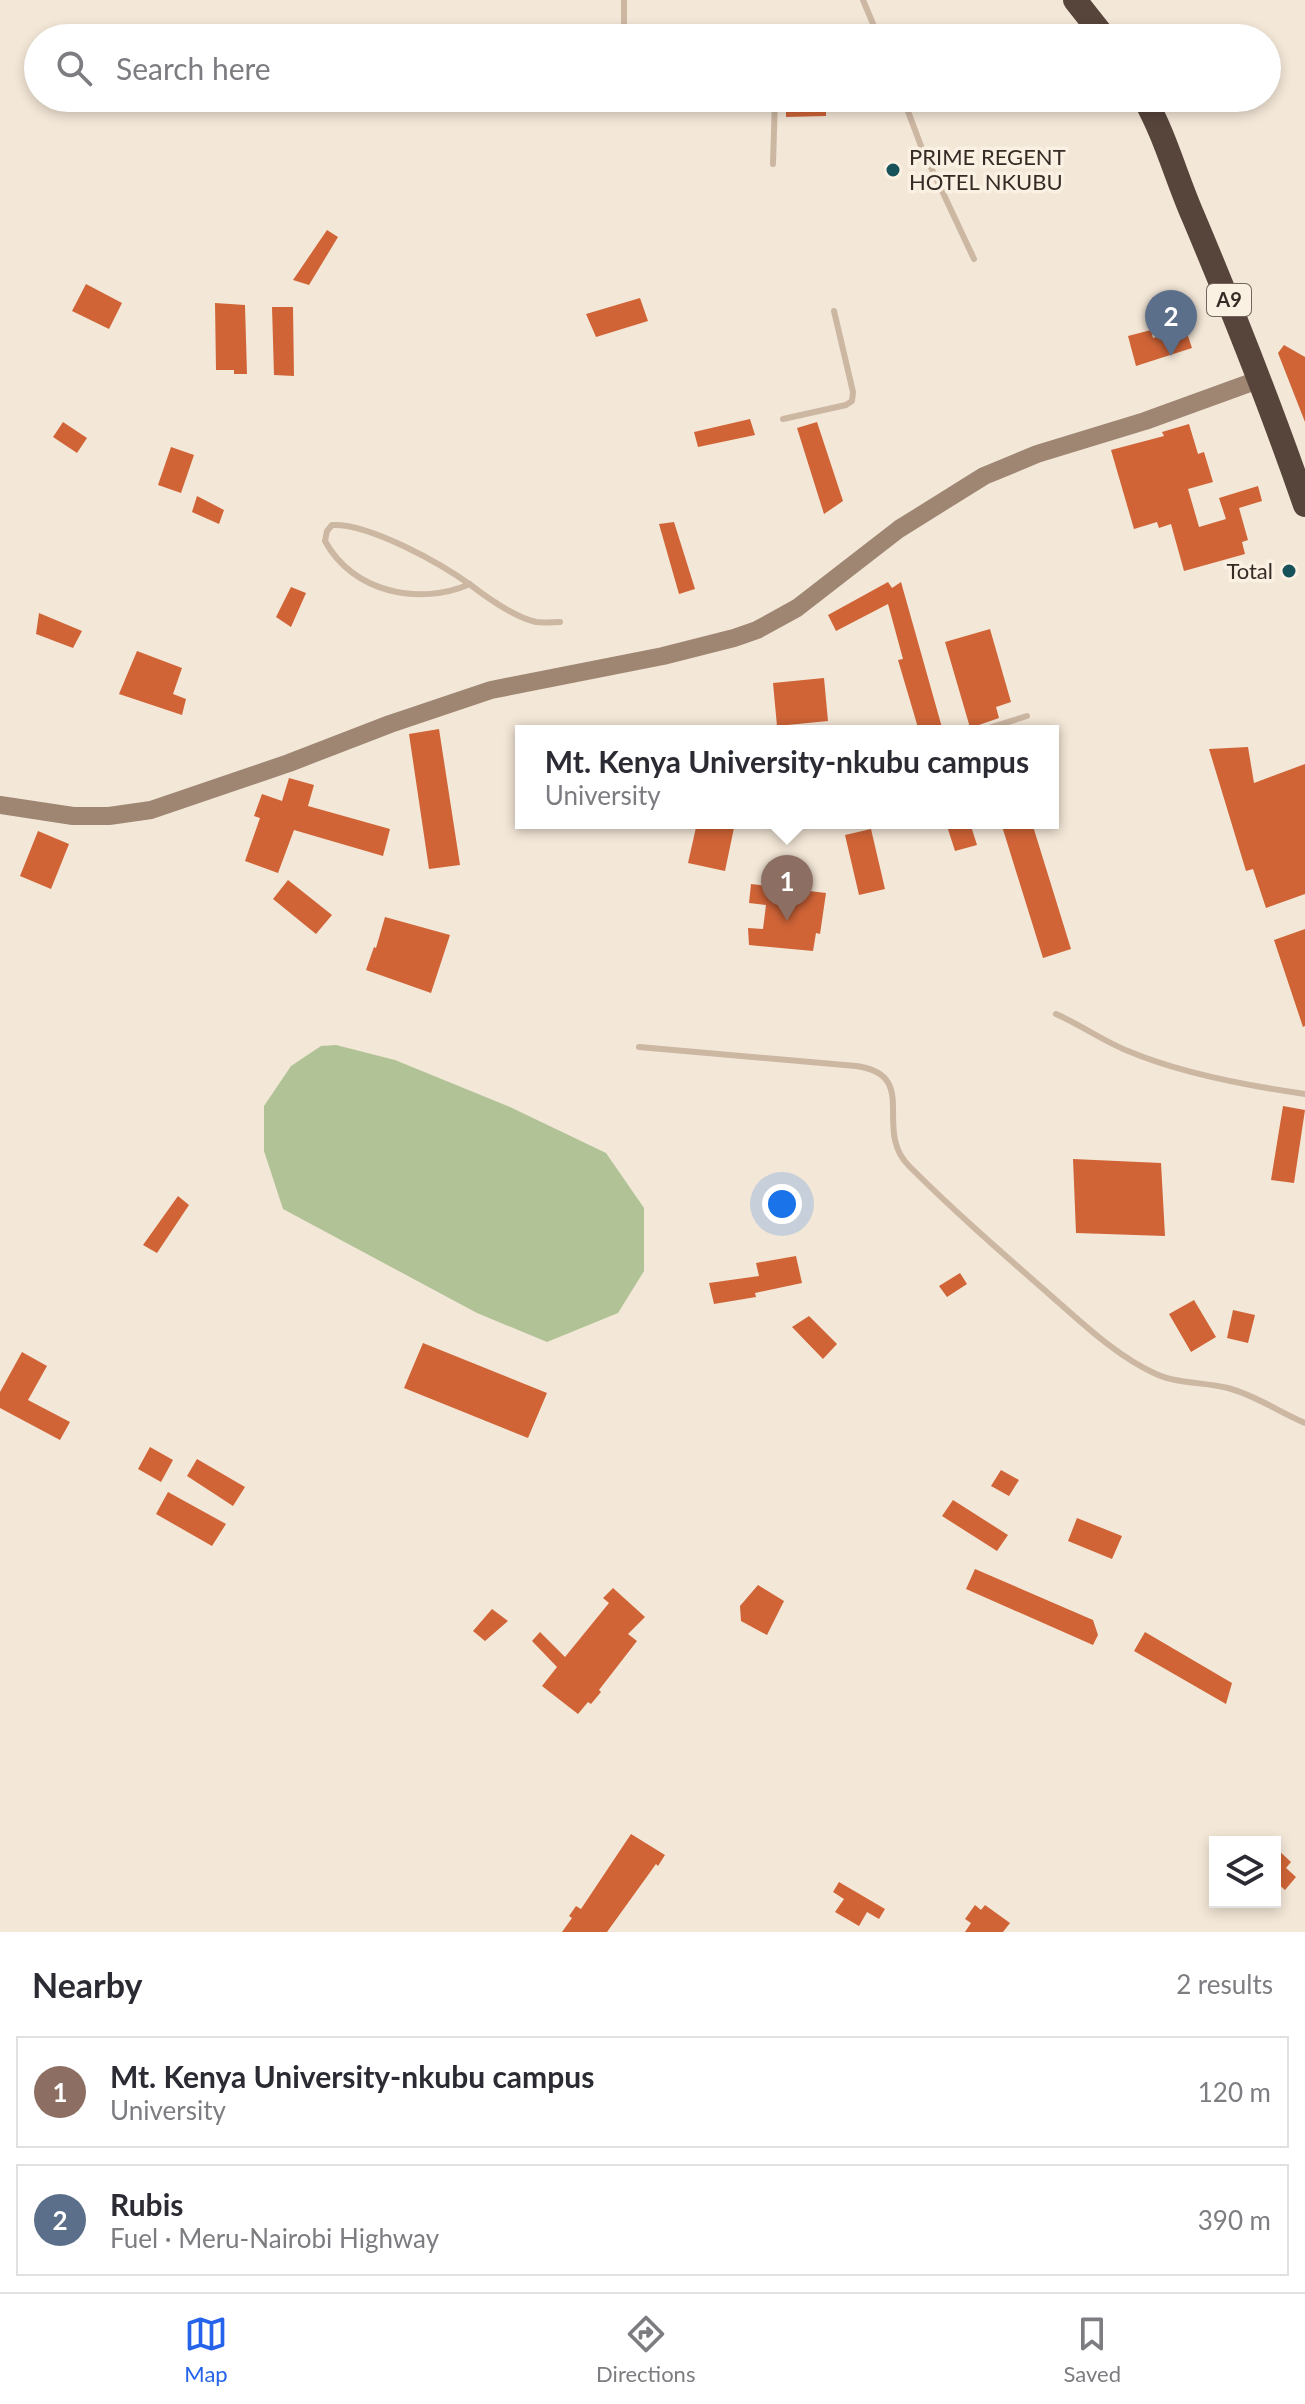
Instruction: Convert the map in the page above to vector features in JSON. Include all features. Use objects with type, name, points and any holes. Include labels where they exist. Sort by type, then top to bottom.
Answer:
[{"type":"highway","points":[[1075,0],[1094,24]]},
{"type":"highway","name":"A9","points":[[1151,112],[1230,302],[1305,505]]},
{"type":"street","points":[[0,805],[73,816],[109,816],[151,810],[491,690],[663,656],[734,638],[757,630],[797,608],[899,529],[984,476],[1037,454],[1145,421],[1258,380]]},
{"type":"lane","points":[[624,0],[624,24]]},
{"type":"lane","points":[[863,0],[873,24]]},
{"type":"lane","points":[[773,164],[775,112]]},
{"type":"lane","points":[[908,112],[974,259]]},
{"type":"lane","points":[[783,419],[852,401],[853,392],[834,311]]},
{"type":"lane","points":[[470,584],[449,593],[429,596],[403,594],[381,587],[339,563],[325,541],[327,531],[332,525],[357,527],[389,540],[470,584],[523,617],[537,622],[560,622]]},
{"type":"lane","points":[[998,725],[1027,716]]},
{"type":"lane","points":[[1056,1014],[1095,1036],[1148,1059],[1211,1076],[1305,1094]]},
{"type":"lane","points":[[639,1047],[856,1066],[879,1072],[888,1078],[891,1086],[891,1128],[904,1161],[961,1217],[1068,1311],[1157,1374],[1183,1382],[1229,1389],[1260,1400],[1305,1423]]},
{"type":"green space","points":[[336,1045],[395,1060],[510,1107],[606,1153],[644,1208],[644,1271],[618,1313],[547,1342],[477,1313],[283,1209],[264,1151],[264,1106],[291,1066],[321,1046]]},
{"type":"building","points":[[786,112],[826,112],[826,116],[786,117]]},
{"type":"building","points":[[327,230],[338,237],[309,285],[293,280]]},
{"type":"building","points":[[86,284],[122,303],[109,329],[72,311]]},
{"type":"building","points":[[640,298],[648,321],[596,337],[586,314]]},
{"type":"building","points":[[215,303],[245,305],[247,374],[216,370]]},
{"type":"building","points":[[272,307],[293,307],[294,376],[274,375]]},
{"type":"building","points":[[1185,327],[1192,348],[1136,366],[1128,336],[1151,330],[1153,338]]},
{"type":"building","points":[[1284,345],[1305,357],[1305,422],[1278,353]]},
{"type":"building","points":[[750,419],[755,435],[698,447],[694,432]]},
{"type":"building","points":[[63,422],[87,438],[77,453],[53,437]]},
{"type":"building","points":[[817,422],[843,501],[824,514],[797,428]]},
{"type":"building","points":[[1189,424],[1198,454],[1204,452],[1213,482],[1188,489],[1199,527],[1226,519],[1219,498],[1258,486],[1262,501],[1239,508],[1248,540],[1242,542],[1245,554],[1184,571],[1171,524],[1159,528],[1157,522],[1134,529],[1111,450],[1164,436],[1162,432]]},
{"type":"building","points":[[171,447],[194,455],[181,493],[158,485]]},
{"type":"building","points":[[197,496],[224,510],[219,524],[192,512]]},
{"type":"building","points":[[674,522],[695,589],[679,594],[659,524]]},
{"type":"building","points":[[888,582],[892,588],[901,582],[941,725],[917,725],[898,660],[903,659],[888,604],[836,631],[828,615]]},
{"type":"building","points":[[291,587],[306,593],[291,627],[276,617]]},
{"type":"building","points":[[39,613],[82,631],[73,648],[36,634]]},
{"type":"building","points":[[990,629],[1011,702],[996,707],[999,718],[969,725],[945,642]]},
{"type":"building","points":[[137,651],[182,668],[173,694],[186,699],[182,715],[119,694]]},
{"type":"building","points":[[824,678],[828,721],[777,725],[773,683]]},
{"type":"building","points":[[439,729],[460,865],[429,869],[409,734]]},
{"type":"building","points":[[1248,747],[1254,783],[1305,764],[1305,894],[1266,908],[1253,869],[1246,871],[1209,749]]},
{"type":"building","points":[[289,778],[314,785],[308,806],[390,829],[383,856],[294,830],[278,873],[245,861],[260,818],[254,816],[262,794],[282,801]]},
{"type":"building","points":[[696,829],[734,829],[725,871],[688,863]]},
{"type":"building","points":[[871,829],[885,889],[859,895],[845,835]]},
{"type":"building","points":[[948,829],[972,829],[977,845],[955,851]]},
{"type":"building","points":[[1003,829],[1034,829],[1071,949],[1043,958]]},
{"type":"building","points":[[38,831],[69,844],[51,889],[20,876]]},
{"type":"building","points":[[288,880],[332,915],[316,934],[273,899]]},
{"type":"building","points":[[751,884],[826,893],[820,934],[816,933],[813,951],[749,945],[748,928],[763,929],[766,905],[749,903]]},
{"type":"building","points":[[385,917],[450,935],[431,993],[366,970]]},
{"type":"building","points":[[1305,929],[1305,1026],[1303,1027],[1274,940]]},
{"type":"building","points":[[1283,1106],[1305,1110],[1294,1183],[1271,1180]]},
{"type":"building","points":[[1073,1159],[1161,1163],[1165,1236],[1076,1233]]},
{"type":"building","points":[[178,1196],[189,1205],[157,1253],[143,1245]]},
{"type":"building","points":[[796,1256],[802,1283],[755,1293],[756,1297],[714,1304],[709,1283],[759,1276],[756,1263]]},
{"type":"building","points":[[960,1273],[967,1284],[947,1297],[939,1286]]},
{"type":"building","points":[[1194,1300],[1216,1337],[1191,1352],[1169,1314]]},
{"type":"building","points":[[1233,1310],[1255,1315],[1248,1343],[1227,1338]]},
{"type":"building","points":[[809,1316],[837,1344],[823,1359],[792,1327]]},
{"type":"building","points":[[423,1343],[547,1393],[528,1438],[404,1388]]},
{"type":"building","points":[[22,1352],[47,1366],[28,1400],[70,1422],[60,1440],[0,1408],[0,1392]]},
{"type":"building","points":[[150,1447],[173,1460],[161,1482],[138,1469]]},
{"type":"building","points":[[197,1459],[245,1487],[233,1506],[187,1476]]},
{"type":"building","points":[[1001,1470],[1019,1480],[1009,1496],[991,1486]]},
{"type":"building","points":[[168,1492],[226,1524],[212,1546],[156,1514]]},
{"type":"building","points":[[953,1500],[1008,1535],[997,1551],[942,1516]]},
{"type":"building","points":[[1077,1518],[1122,1536],[1112,1559],[1068,1541]]},
{"type":"building","points":[[975,1569],[1093,1620],[1098,1635],[1093,1645],[966,1589]]},
{"type":"building","points":[[758,1585],[784,1601],[767,1635],[741,1621],[740,1606]]},
{"type":"building","points":[[613,1588],[645,1617],[628,1634],[637,1641],[599,1690],[601,1692],[578,1714],[542,1686],[557,1667],[532,1641],[540,1632],[565,1657],[609,1603],[603,1598]]},
{"type":"building","points":[[492,1609],[508,1621],[485,1641],[473,1631]]},
{"type":"building","points":[[1145,1632],[1232,1683],[1226,1704],[1134,1651]]},
{"type":"building","points":[[631,1834],[665,1855],[658,1866],[656,1864],[607,1932],[562,1932],[576,1906],[581,1909]]},
{"type":"building","points":[[1281,1853],[1291,1862],[1286,1868],[1296,1877],[1285,1890],[1281,1886]]},
{"type":"building","points":[[839,1882],[885,1909],[879,1919],[867,1912],[859,1926],[835,1912],[844,1899],[833,1892]]},
{"type":"building","points":[[975,1905],[981,1910],[985,1905],[1010,1923],[1003,1932],[965,1932],[971,1923],[965,1919]]},
{"type":"place","name":"PRIME REGENT HOTEL NKUBU","points":[[893,170]]},
{"type":"place","name":"Rubis","points":[[1171,356]]},
{"type":"place","name":"Total","points":[[1289,571]]},
{"type":"place","name":"Mt. Kenya University-nkubu campus","points":[[787,921]]}]
